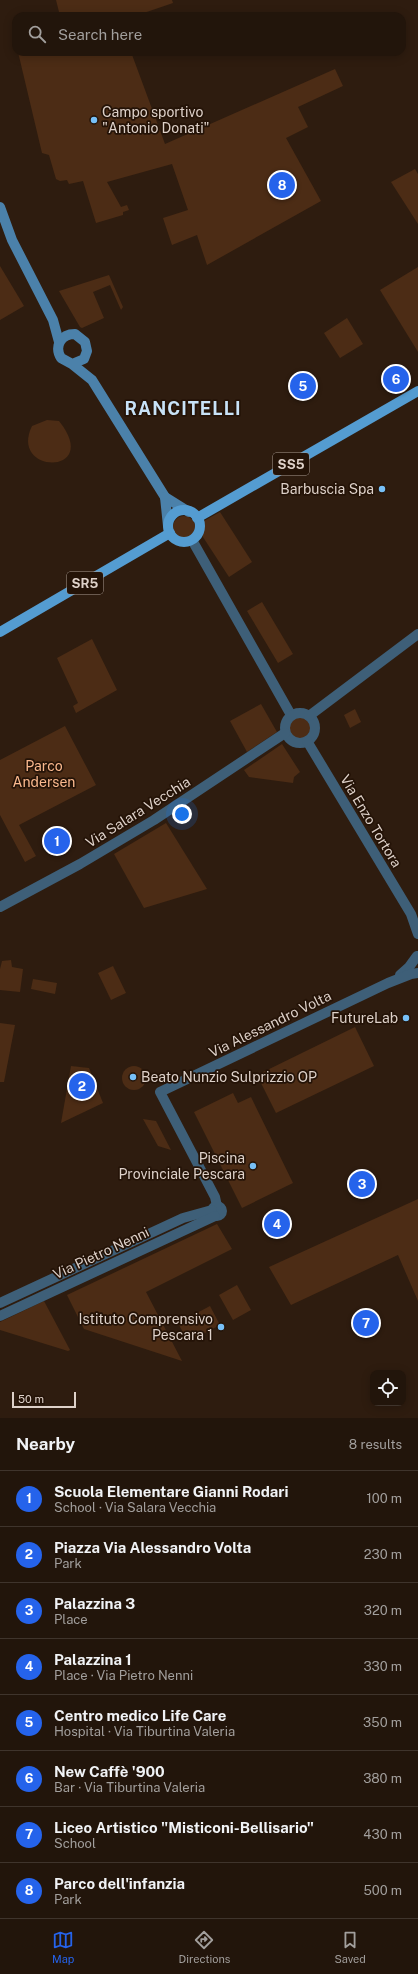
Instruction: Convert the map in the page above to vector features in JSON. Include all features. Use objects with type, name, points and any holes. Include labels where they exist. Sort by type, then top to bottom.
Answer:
[{"type":"main road","points":[[0,207],[18,253],[53,320],[59,342],[58,350],[61,358],[72,364],[92,380]]},
{"type":"main road","points":[[53,320],[70,334],[79,336],[85,342],[87,351],[86,356],[92,380],[165,498],[169,529],[179,542],[192,540],[199,530],[193,515],[165,498]]},
{"type":"main road","points":[[59,342],[70,334]]},
{"type":"main road","points":[[72,364],[80,362],[86,356]]},
{"type":"main road","name":"SS5","points":[[193,515],[418,391]]},
{"type":"main road","name":"SR5","points":[[0,632],[169,529],[169,521],[175,514],[184,511],[193,515]]},
{"type":"street","points":[[192,540],[292,715]]},
{"type":"street","points":[[310,716],[418,634]]},
{"type":"street","points":[[301,712],[310,716],[315,724],[314,734],[307,741],[294,742],[285,733],[285,723],[292,715],[301,712]]},
{"type":"street","name":"Via Salara Vecchia","points":[[0,907],[80,864],[154,820],[285,733]]},
{"type":"street","name":"Via Enzo Tortora","points":[[307,741],[414,918],[418,934]]},
{"type":"street","name":"Via Alessandro Volta","points":[[392,981],[409,967],[418,956]]},
{"type":"street","name":"Via Alessandro Volta","points":[[215,1210],[215,1197],[160,1092],[392,981],[418,973]]},
{"type":"street","name":"Via Pietro Nenni","points":[[0,1302],[183,1218],[215,1210]]},
{"type":"street","name":"Via Pietro Nenni","points":[[0,1316],[215,1210]]},
{"type":"green space","points":[[56,0],[172,0],[173,3],[147,12],[59,12]]},
{"type":"green space","points":[[19,56],[132,56],[165,144],[335,69],[343,86],[298,107],[308,127],[286,138],[321,201],[207,265],[197,235],[172,245],[163,218],[188,210],[172,164],[107,182],[121,207],[127,205],[129,210],[123,212],[123,215],[96,223],[83,181],[69,184],[67,180],[60,181],[56,179],[49,155],[42,153]]},
{"type":"green space","points":[[415,169],[418,174],[418,224],[391,182]]},
{"type":"green space","points":[[0,266],[24,306],[0,320]]},
{"type":"green space","points":[[418,267],[418,352],[380,290]]},
{"type":"green space","points":[[109,275],[123,307],[121,310],[110,285],[93,292],[104,318],[82,328],[80,327],[59,291]]},
{"type":"green space","points":[[347,318],[363,344],[340,358],[324,333]]},
{"type":"green space","points":[[47,420],[59,421],[69,439],[70,452],[63,460],[53,462],[42,460],[32,454],[28,442],[32,426]]},
{"type":"green space","points":[[220,512],[252,562],[229,577],[201,534],[202,522]]},
{"type":"green space","points":[[180,516],[188,516],[195,523],[195,531],[188,538],[180,538],[173,531],[173,523]]},
{"type":"green space","points":[[262,602],[293,654],[278,663],[247,611]]},
{"type":"green space","points":[[92,639],[117,690],[76,713],[73,706],[78,703],[57,658]]},
{"type":"green space","points":[[261,704],[277,732],[247,752],[230,721]]},
{"type":"green space","points":[[355,709],[361,722],[350,728],[344,715]]},
{"type":"green space","points":[[296,717],[304,717],[311,724],[311,732],[304,739],[296,739],[289,732],[289,724]]},
{"type":"green space","name":"Parco Andersen","points":[[65,726],[96,785],[19,825],[36,856],[25,862],[0,815],[0,760]]},
{"type":"green space","points":[[282,744],[300,772],[294,777],[293,783],[249,777],[244,770]]},
{"type":"green space","points":[[166,823],[207,889],[144,908],[114,854]]},
{"type":"green space","points":[[11,960],[12,967],[23,969],[20,992],[0,990],[0,969],[2,961]]},
{"type":"green space","points":[[113,966],[126,993],[111,1000],[98,973]]},
{"type":"green space","points":[[33,979],[57,983],[55,994],[31,989]]},
{"type":"green space","points":[[0,1023],[15,1025],[4,1082],[0,1082]]},
{"type":"green space","points":[[355,1027],[374,1066],[276,1113],[257,1075]]},
{"type":"green space","points":[[71,1066],[89,1068],[103,1103],[61,1123]]},
{"type":"green space","points":[[134,1066],[139,1067],[145,1073],[145,1083],[139,1089],[134,1090],[129,1089],[123,1083],[122,1078],[123,1073],[129,1067]]},
{"type":"green space","name":"Piscina Provinciale Pescara","points":[[233,1093],[238,1103],[251,1097],[293,1183],[242,1208],[194,1112]]},
{"type":"green space","points":[[143,1119],[156,1121],[171,1150],[158,1146]]},
{"type":"green space","points":[[418,1199],[418,1301],[398,1255],[291,1305],[269,1267]]},
{"type":"green space","points":[[217,1224],[232,1249],[146,1292],[182,1361],[84,1329],[67,1295]]},
{"type":"green space","points":[[237,1285],[251,1310],[233,1320],[219,1295]]},
{"type":"green space","points":[[44,1301],[70,1350],[68,1351],[0,1330],[0,1322]]},
{"type":"green space","points":[[210,1306],[220,1325],[188,1342],[178,1323]]},
{"type":"place","name":"Campo sportivo \"Antonio Donati\"","points":[[94,120]]},
{"type":"place","name":"Parco dell'infanzia","points":[[282,185]]},
{"type":"place","name":"New Caffè '900","points":[[396,379]]},
{"type":"place","name":"Centro medico Life Care","points":[[303,386]]},
{"type":"place","name":"Barbuscia Spa","points":[[382,489]]},
{"type":"place","name":"Scuola Elementare Gianni Rodari","points":[[57,841]]},
{"type":"place","name":"FutureLab","points":[[406,1018]]},
{"type":"place","name":"Beato Nunzio Sulprizzio OP","points":[[133,1077]]},
{"type":"place","name":"Piazza Via Alessandro Volta","points":[[82,1086]]},
{"type":"place","name":"Piscina Provinciale Pescara","points":[[253,1166]]},
{"type":"place","name":"Palazzina 3","points":[[362,1184]]},
{"type":"place","name":"Palazzina 1","points":[[277,1224]]},
{"type":"place","name":"Liceo Artistico \"Misticoni-Bellisario\"","points":[[366,1323]]},
{"type":"place","name":"Istituto Comprensivo Pescara 1","points":[[221,1327]]},
{"type":"district","name":"RANCITELLI","points":[[183,408]]}]
